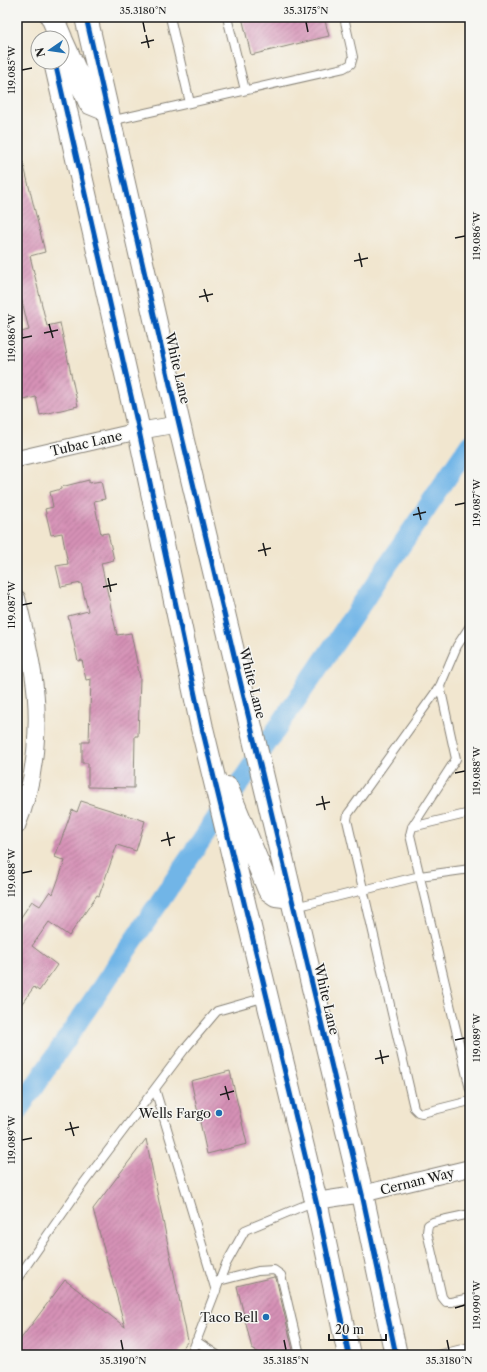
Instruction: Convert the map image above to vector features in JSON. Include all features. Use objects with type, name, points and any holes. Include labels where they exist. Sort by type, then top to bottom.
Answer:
[{"type":"main road","points":[[44,17],[47,30]]},
{"type":"main road","points":[[52,17],[57,30]]},
{"type":"main road","name":"White Lane","points":[[86,17],[179,424],[285,864],[362,1194],[396,1355]]},
{"type":"main road","points":[[70,59],[90,103],[108,116]]},
{"type":"main road","points":[[57,70],[139,431],[202,728],[238,884],[316,1201],[349,1355]]},
{"type":"main road","points":[[202,728],[269,890],[276,895],[293,902]]},
{"type":"street","name":"Tubac Lane","points":[[17,459],[139,431],[179,424]]},
{"type":"street","points":[[17,600],[33,673],[37,710],[36,748],[30,785],[17,826]]},
{"type":"street","name":"Cernan Way","points":[[316,1201],[362,1194],[470,1168]]},
{"type":"lane","points":[[170,17],[190,103]]},
{"type":"lane","points":[[227,17],[245,90]]},
{"type":"lane","points":[[108,116],[190,103],[344,68],[351,64],[353,57],[344,17]]},
{"type":"lane","points":[[470,626],[457,646],[440,686],[348,814],[347,820],[414,1108],[418,1112],[422,1113],[470,1101]]},
{"type":"lane","points":[[440,686],[456,759],[412,827],[410,835],[470,1089]]},
{"type":"lane","points":[[412,827],[470,813]]},
{"type":"lane","points":[[293,902],[364,890],[420,876],[470,869]]},
{"type":"lane","points":[[17,1279],[83,1184],[184,1050],[217,1011],[266,997]]},
{"type":"lane","points":[[155,1089],[216,1291]]},
{"type":"lane","points":[[191,1355],[226,1264],[245,1230],[316,1201]]},
{"type":"lane","points":[[470,1214],[433,1222],[428,1225],[427,1232],[442,1296],[446,1302],[470,1298]]},
{"type":"lane","points":[[219,1281],[258,1271],[274,1270],[281,1275],[300,1355]]},
{"type":"lane","points":[[196,1341],[217,1355]]},
{"type":"lane","points":[[438,1355],[470,1347]]},
{"type":"building","points":[[242,17],[324,17],[329,36],[251,55]]},
{"type":"building","points":[[17,162],[23,162],[45,252],[30,256],[47,326],[60,323],[78,406],[40,415],[36,397],[20,401],[17,389],[17,338],[22,337],[21,332],[29,330],[20,293],[17,293]]},
{"type":"building","points":[[89,480],[89,483],[101,481],[105,499],[94,501],[101,534],[108,533],[114,560],[101,563],[117,635],[131,633],[140,678],[138,736],[135,736],[134,788],[88,787],[88,763],[82,763],[82,742],[89,742],[91,679],[86,680],[82,660],[78,661],[68,616],[88,611],[81,583],[61,587],[56,566],[68,564],[62,533],[51,535],[45,509],[53,507],[50,492],[61,489],[61,487]]},
{"type":"building","points":[[81,801],[145,821],[136,851],[117,845],[99,896],[97,895],[69,936],[49,922],[32,946],[57,965],[39,991],[34,987],[17,1010],[17,923],[32,901],[40,906],[50,891],[53,894],[65,861],[55,857],[72,810],[77,812]]},
{"type":"building","name":"Wells Fargo","points":[[230,1071],[247,1144],[207,1154],[191,1081]]},
{"type":"building","points":[[146,1139],[188,1341],[177,1355],[17,1355],[17,1344],[65,1280],[125,1327],[93,1209]]},
{"type":"building","name":"Taco Bell","points":[[274,1277],[276,1278],[294,1355],[263,1355],[252,1349],[237,1286]]},
{"type":"waterway","points":[[17,1112],[470,444]]},
{"type":"cycle path","points":[[86,17],[179,424],[362,1194],[396,1355]]},
{"type":"cycle path","points":[[57,70],[139,431],[202,728],[316,1201],[349,1355]]},
{"type":"place","name":"Wells Fargo","points":[[219,1113]]},
{"type":"place","name":"Taco Bell","points":[[266,1317]]}]
